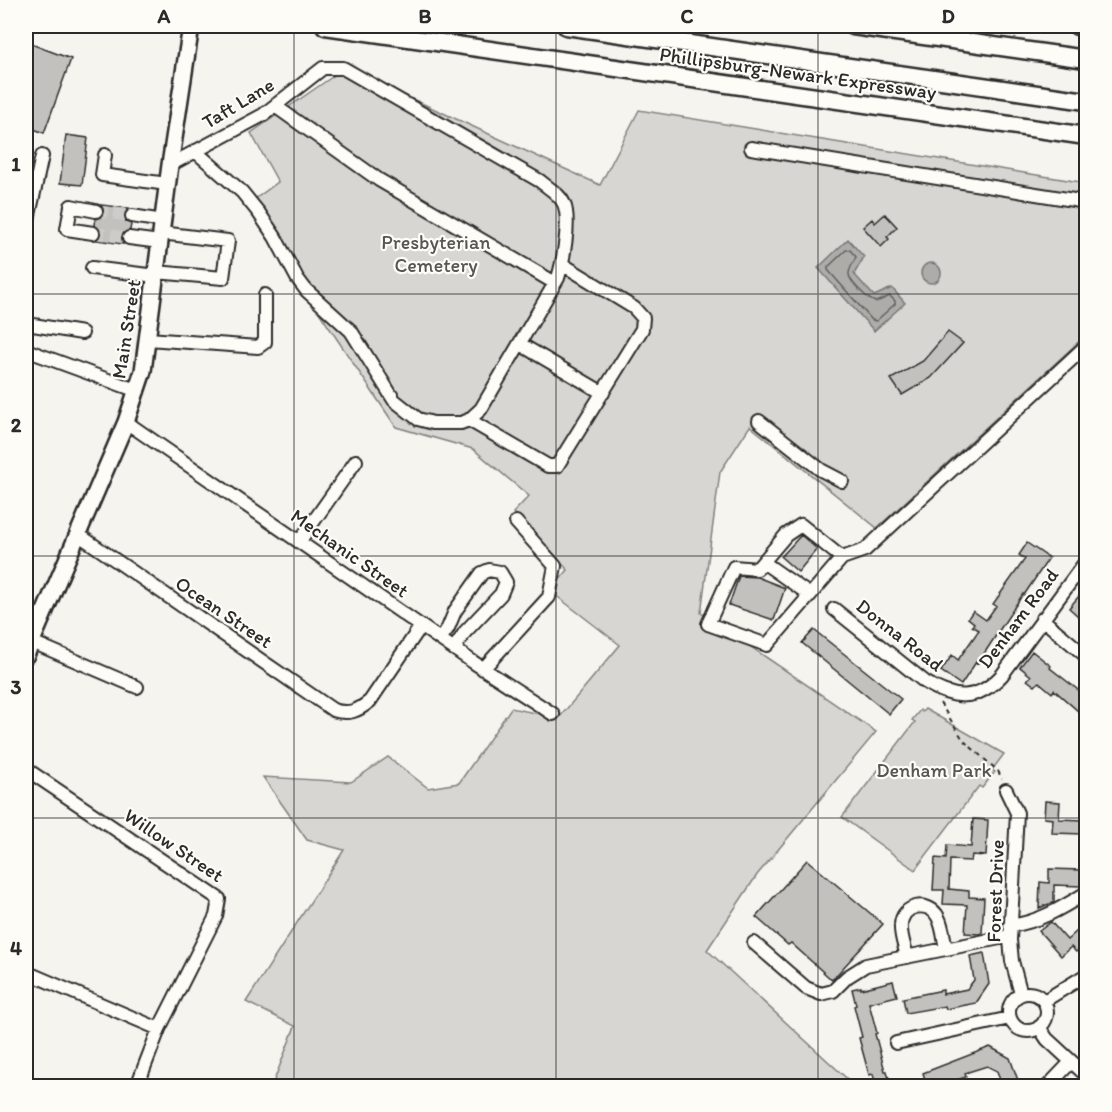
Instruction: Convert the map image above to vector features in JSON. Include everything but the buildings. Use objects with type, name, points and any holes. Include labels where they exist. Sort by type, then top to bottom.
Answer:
[{"type":"highway","name":"Phillipsburg-Newark Expressway","points":[[325,26],[1086,136]]},
{"type":"highway","name":"Phillipsburg-Newark Expressway","points":[[566,26],[1086,101]]},
{"type":"highway","points":[[853,26],[1086,59]]},
{"type":"highway","points":[[1077,26],[1086,27]]},
{"type":"main road","name":"Main Street","points":[[29,648],[79,536],[138,391],[148,339],[167,184],[191,28]]},
{"type":"street","name":"Taft Lane","points":[[170,165],[263,115],[323,68],[343,68],[540,181],[559,196],[565,205],[566,214],[562,264]]},
{"type":"street","points":[[275,106],[380,180],[555,283]]},
{"type":"street","points":[[751,148],[1086,202]]},
{"type":"street","points":[[195,151],[242,192],[275,237],[306,290],[351,331],[394,400],[418,419],[433,423],[461,423],[469,420],[481,409],[555,283],[562,264],[634,308],[643,318],[642,329],[561,463],[553,467],[469,420]]},
{"type":"street","points":[[26,229],[42,156]]},
{"type":"street","points":[[105,156],[102,175],[167,184]]},
{"type":"street","points":[[93,233],[67,229],[71,206],[96,211]]},
{"type":"street","points":[[132,216],[161,232]]},
{"type":"street","points":[[92,268],[223,278],[228,241],[161,232],[129,238]]},
{"type":"street","points":[[148,339],[258,347],[265,342],[265,295]]},
{"type":"street","points":[[26,329],[27,324],[82,333]]},
{"type":"street","points":[[520,344],[603,393]]},
{"type":"street","points":[[842,558],[801,525],[786,535],[757,569],[734,567],[708,624],[767,645],[842,558],[865,550],[1086,346]]},
{"type":"street","points":[[26,351],[138,391]]},
{"type":"street","points":[[759,421],[821,470],[842,481]]},
{"type":"street","name":"Mechanic Street","points":[[126,422],[483,669],[553,714]]},
{"type":"street","points":[[299,542],[356,461]]},
{"type":"street","points":[[483,669],[549,597],[555,566],[516,522]]},
{"type":"street","name":"Ocean Street","points":[[79,536],[333,710],[351,713],[361,709],[370,701],[421,626]]},
{"type":"street","name":"Denham Road","points":[[941,692],[964,696],[975,694],[995,683],[1086,561]]},
{"type":"street","points":[[763,562],[810,596]]},
{"type":"street","points":[[440,639],[448,628],[455,611],[482,573],[489,570],[500,572],[506,582],[501,594],[465,632],[454,649]]},
{"type":"street","points":[[26,609],[43,618]]},
{"type":"street","name":"Donna Road","points":[[834,609],[925,682],[941,692]]},
{"type":"street","points":[[1042,619],[1086,656]]},
{"type":"street","points":[[29,648],[137,687]]},
{"type":"street","name":"Willow Street","points":[[26,769],[219,898],[216,916],[159,1029],[137,1086]]},
{"type":"street","name":"Forest Drive","points":[[1006,790],[1017,813],[1010,931],[1012,961],[1021,994]]},
{"type":"street","points":[[754,943],[806,988],[821,994],[833,991],[847,977],[866,965],[946,949],[1010,931],[1022,924],[1057,912],[1086,893]]},
{"type":"street","points":[[907,957],[900,923],[912,907],[920,906],[930,909],[939,918],[946,949]]},
{"type":"street","points":[[26,972],[159,1029]]},
{"type":"street","points":[[1044,1001],[1086,975]]},
{"type":"street","points":[[1033,993],[1044,1001],[1047,1017],[1034,1030],[1022,1030],[1010,1018],[1012,1001],[1021,994],[1033,993]]},
{"type":"street","points":[[896,1043],[1010,1018]]},
{"type":"street","points":[[1039,1027],[1047,1039],[1071,1062],[1085,1071]]},
{"type":"street","points":[[1048,1086],[1071,1062]]},
{"type":"path","points":[[941,692],[938,701],[964,741],[998,771],[1006,790]]},
{"type":"green space","name":"Presbyterian Cemetery","points":[[345,68],[600,185],[639,110],[1086,183],[1086,335],[877,528],[750,426],[720,472],[701,613],[876,732],[757,875],[707,950],[855,1086],[272,1086],[295,1026],[246,1002],[344,850],[307,840],[263,777],[351,782],[388,757],[428,788],[459,783],[511,708],[559,718],[620,645],[550,591],[568,570],[513,513],[529,496],[473,449],[396,427],[247,205],[278,182],[251,133]]},
{"type":"green space","name":"Denham Park","points":[[925,709],[1004,754],[992,770],[995,772],[982,788],[979,786],[915,870],[842,817],[915,722],[912,720],[920,710],[922,712]]},
{"type":"water","points":[[848,239],[864,257],[854,274],[874,296],[892,288],[905,303],[874,331],[818,268]]},
{"type":"water","points":[[927,263],[935,263],[941,269],[941,277],[935,283],[927,283],[921,277],[921,269]]},
{"type":"tunnel","points":[[96,211],[132,216]]},
{"type":"tunnel","points":[[93,233],[129,238]]}]
